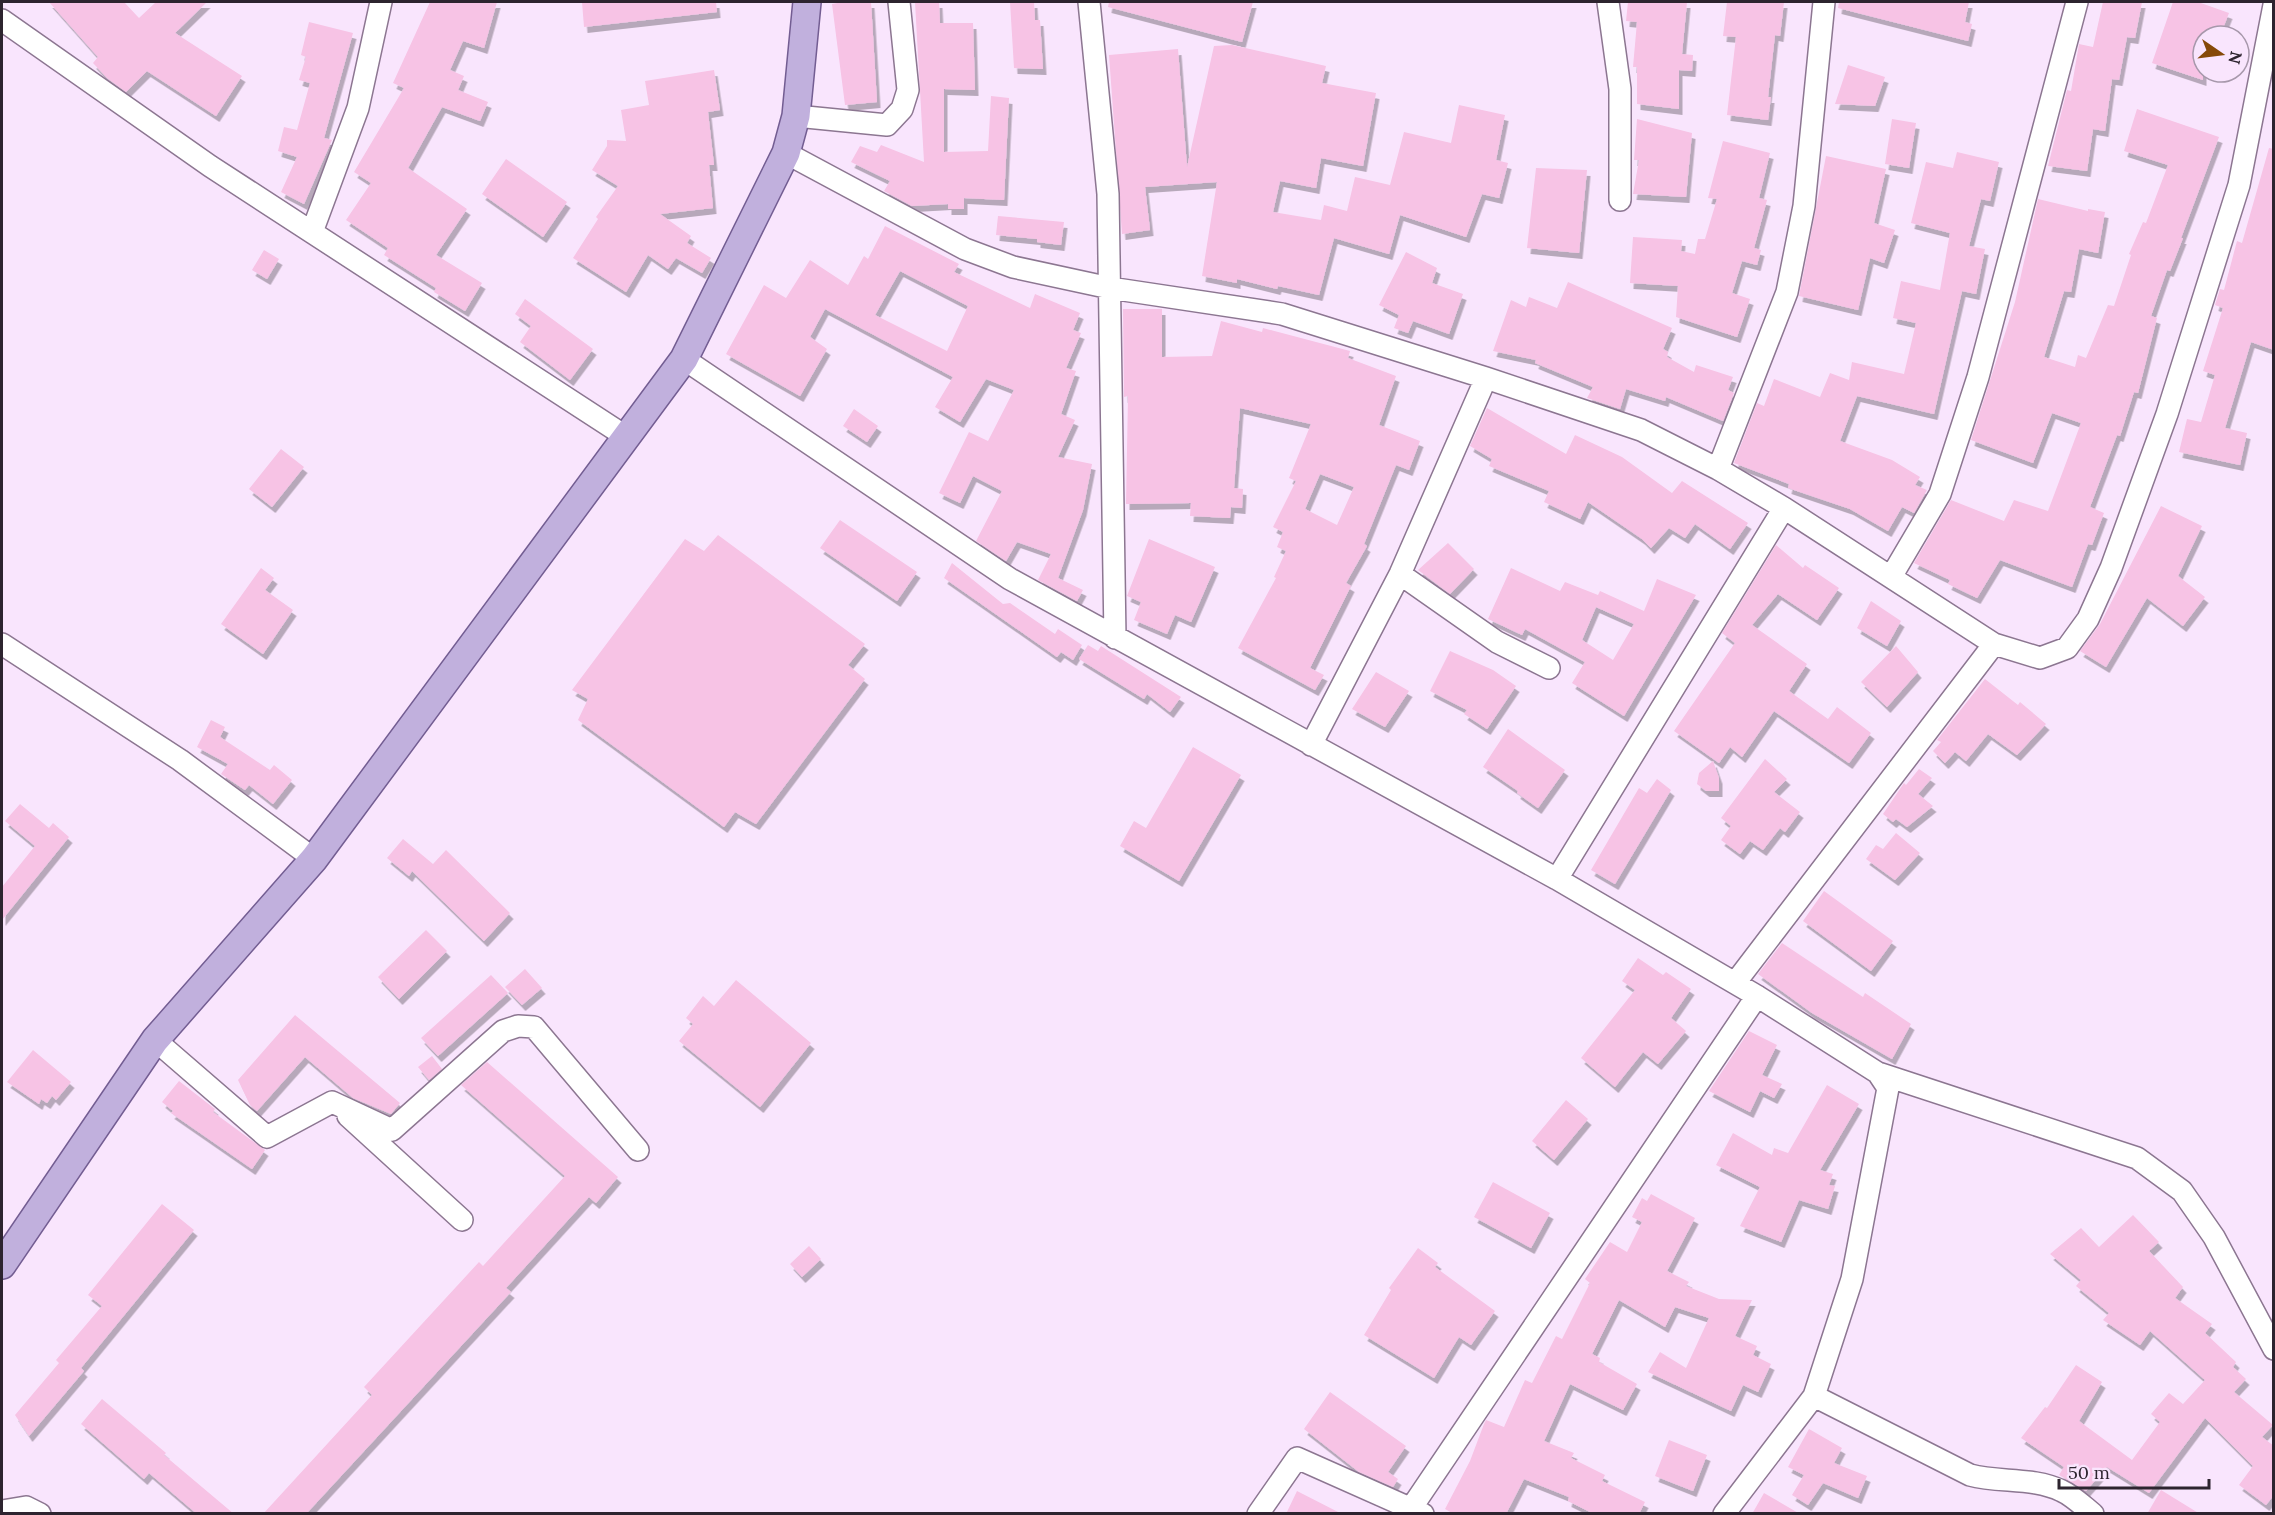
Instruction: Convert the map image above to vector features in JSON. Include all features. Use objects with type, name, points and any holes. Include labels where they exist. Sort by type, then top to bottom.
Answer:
[{"type":"main road","points":[[2,1265],[155,1040],[314,859],[684,359],[786,153],[796,116],[807,2]]},
{"type":"street","points":[[312,232],[358,108],[381,2]]},
{"type":"street","points":[[796,116],[887,125],[902,109],[908,90],[899,2]]},
{"type":"street","points":[[1089,2],[1108,194],[1115,638]]},
{"type":"street","points":[[1608,2],[1620,89],[1620,200]]},
{"type":"street","points":[[1718,469],[1787,292],[1804,206],[1824,2]]},
{"type":"street","points":[[1891,577],[1940,494],[1978,377],[2077,2]]},
{"type":"street","points":[[786,153],[965,249],[1013,267],[1110,288],[1282,314],[1486,378],[1641,430],[1718,469],[1784,508],[1994,644],[2040,658],[2067,648],[2088,619],[2111,568],[2167,414],[2239,185],[2274,5]]},
{"type":"street","points":[[2,20],[210,166],[625,436]]},
{"type":"street","points":[[684,359],[1010,579],[1557,879],[1757,996],[1878,1073],[2137,1158],[2182,1191],[2214,1237],[2274,1349]]},
{"type":"street","points":[[1311,745],[1400,574],[1486,378]]},
{"type":"street","points":[[1557,879],[1784,508]]},
{"type":"street","points":[[1400,574],[1497,642],[1549,668]]},
{"type":"street","points":[[1735,983],[1994,644]]},
{"type":"street","points":[[2,645],[180,760],[314,859]]},
{"type":"street","points":[[1258,1514],[1297,1458],[1418,1510],[1757,996]]},
{"type":"street","points":[[332,1102],[392,1130],[503,1031],[518,1026],[534,1027],[638,1150]]},
{"type":"street","points":[[155,1040],[267,1137],[332,1102]]},
{"type":"street","points":[[1724,1514],[1814,1396],[1852,1279],[1888,1088],[1878,1073]]},
{"type":"street","points":[[332,1102],[462,1220]]},
{"type":"street","points":[[1814,1396],[1970,1475],[1995,1481],[2018,1480],[2062,1491],[2093,1514]]},
{"type":"street","points":[[2,1511],[26,1507],[40,1514]]},
{"type":"building","points":[[49,2],[124,2],[139,18],[156,2],[207,2],[175,33],[242,76],[216,116],[147,71],[126,92],[107,78],[93,63],[98,57]]},
{"type":"building","points":[[430,2],[497,2],[484,48],[463,41],[450,70],[464,76],[458,90],[488,102],[480,121],[442,107],[408,168],[467,209],[436,255],[482,283],[465,311],[434,292],[436,288],[384,255],[388,248],[346,220],[371,183],[354,172],[404,88],[393,83]]},
{"type":"building","points":[[582,2],[716,2],[717,12],[584,27]]},
{"type":"building","points":[[871,2],[877,102],[845,105],[832,4]]},
{"type":"building","points":[[915,2],[939,2],[940,23],[973,23],[975,90],[944,89],[944,152],[988,151],[991,96],[1009,98],[1004,200],[964,198],[964,209],[948,209],[948,204],[912,206],[884,191],[890,181],[851,162],[860,146],[877,152],[881,145],[924,162]]},
{"type":"building","points":[[1010,2],[1034,2],[1035,20],[1040,20],[1043,69],[1014,68]]},
{"type":"building","points":[[1109,2],[1253,2],[1242,42],[1108,7]]},
{"type":"building","points":[[1628,2],[1687,2],[1682,54],[1693,55],[1692,71],[1679,70],[1679,109],[1637,104],[1637,67],[1633,67],[1637,22],[1626,21]]},
{"type":"building","points":[[1727,2],[1784,2],[1780,36],[1775,35],[1768,97],[1771,97],[1768,120],[1727,115],[1736,37],[1723,36]]},
{"type":"building","points":[[1839,2],[1969,2],[1965,22],[1972,24],[1968,41],[1838,8]]},
{"type":"building","points":[[2103,2],[2142,2],[2135,38],[2127,37],[2119,80],[2112,79],[2105,131],[2093,129],[2087,171],[2048,166],[2067,90],[2071,91],[2079,44],[2093,47]]},
{"type":"building","points":[[2173,2],[2198,2],[2229,13],[2225,24],[2191,24],[2191,76],[2152,63]]},
{"type":"building","points":[[309,22],[353,33],[324,138],[332,140],[304,204],[281,192],[297,157],[278,151],[284,127],[297,130],[310,83],[299,80],[306,57],[301,55]]},
{"type":"building","points":[[1232,45],[1326,66],[1322,83],[1376,93],[1363,166],[1321,158],[1316,188],[1280,181],[1273,212],[1321,220],[1324,205],[1347,211],[1355,177],[1390,185],[1404,132],[1451,143],[1459,105],[1505,115],[1496,160],[1508,163],[1499,198],[1482,194],[1466,237],[1400,215],[1389,254],[1334,238],[1319,295],[1278,286],[1277,289],[1237,279],[1237,283],[1202,276],[1217,182],[1145,187],[1150,230],[1122,234],[1109,55],[1178,49],[1187,167],[1214,46]]},
{"type":"building","points":[[1848,65],[1885,77],[1875,106],[1835,104]]},
{"type":"building","points":[[714,70],[720,110],[708,112],[714,165],[709,165],[713,208],[660,214],[691,236],[687,243],[711,258],[702,273],[676,258],[668,269],[648,255],[626,292],[573,258],[598,219],[596,217],[618,186],[592,170],[607,146],[607,140],[626,141],[621,110],[649,105],[645,81]]},
{"type":"building","points":[[2137,109],[2219,137],[2181,238],[2183,238],[2170,271],[2167,270],[2151,316],[2157,318],[2138,393],[2134,392],[2120,436],[2117,435],[2090,507],[2104,513],[2092,545],[2088,544],[2072,587],[2000,560],[1977,598],[1948,584],[1950,580],[1914,563],[1951,500],[2004,521],[2014,500],[2048,511],[2081,423],[2052,413],[2033,463],[1971,440],[2015,302],[2038,199],[2088,211],[2088,209],[2105,212],[2098,253],[2079,249],[2071,292],[2064,291],[2044,357],[2075,367],[2078,355],[2086,358],[2108,305],[2114,306],[2131,255],[2129,254],[2143,222],[2146,223],[2168,165],[2124,151]]},
{"type":"building","points":[[1637,119],[1692,133],[1686,197],[1633,194],[1639,160],[1634,160]]},
{"type":"building","points":[[1892,119],[1916,123],[1909,168],[1885,164]]},
{"type":"building","points":[[1723,141],[1770,153],[1759,198],[1767,200],[1754,248],[1761,250],[1757,265],[1742,261],[1732,293],[1750,299],[1737,337],[1676,317],[1678,286],[1630,283],[1633,237],[1682,240],[1681,251],[1695,254],[1698,239],[1705,239],[1717,199],[1708,198]]},
{"type":"building","points":[[2269,148],[2274,149],[2274,350],[2251,342],[2225,428],[2247,433],[2240,465],[2179,452],[2187,419],[2201,422],[2215,375],[2203,371],[2223,308],[2215,305],[2220,289],[2224,290],[2237,241],[2242,243]]},
{"type":"building","points":[[1957,152],[1999,162],[1990,201],[1981,199],[1969,246],[1985,249],[1976,294],[1962,291],[1934,414],[1857,396],[1840,441],[1892,460],[1920,477],[1915,485],[1927,490],[1914,513],[1902,507],[1888,531],[1850,509],[1788,488],[1789,484],[1734,463],[1757,403],[1764,406],[1774,379],[1820,397],[1830,373],[1849,380],[1852,362],[1904,374],[1916,323],[1893,318],[1901,281],[1940,290],[1950,233],[1911,223],[1926,162],[1953,168]]},
{"type":"building","points":[[1826,156],[1886,169],[1874,223],[1895,230],[1884,263],[1870,258],[1858,310],[1799,296]]},
{"type":"building","points":[[506,159],[567,202],[543,237],[482,194]]},
{"type":"building","points":[[1536,168],[1587,170],[1579,253],[1527,248]]},
{"type":"building","points":[[998,216],[1064,222],[1061,245],[1037,242],[1037,239],[996,235]]},
{"type":"building","points":[[885,226],[959,264],[954,272],[1030,308],[1035,294],[1080,313],[1073,330],[1081,333],[1066,368],[1076,371],[1061,414],[1075,420],[1058,457],[1092,464],[1083,510],[1058,578],[1083,590],[1077,601],[1038,580],[1051,554],[1017,542],[1006,561],[976,541],[1002,491],[973,476],[960,503],[939,493],[969,432],[988,441],[1014,390],[986,379],[960,422],[935,407],[953,377],[825,309],[810,337],[827,349],[800,396],[726,354],[764,285],[786,298],[810,260],[848,285],[864,256],[868,259]],"holes":[[[900,271],[968,306],[947,351],[875,315]]]},
{"type":"building","points":[[264,250],[279,259],[267,279],[252,270]]},
{"type":"building","points":[[1406,252],[1437,268],[1432,283],[1463,294],[1449,334],[1413,321],[1408,333],[1394,328],[1399,315],[1379,305]]},
{"type":"building","points":[[1568,282],[1672,328],[1663,349],[1668,352],[1667,357],[1694,372],[1696,365],[1733,377],[1728,390],[1734,393],[1723,421],[1666,397],[1665,401],[1626,389],[1620,409],[1587,398],[1593,387],[1535,363],[1536,360],[1493,351],[1511,300],[1526,307],[1529,297],[1557,308]]},
{"type":"building","points":[[525,299],[593,349],[570,380],[520,342],[531,326],[515,314]]},
{"type":"building","points":[[1123,309],[1162,309],[1162,357],[1212,356],[1221,321],[1262,332],[1263,328],[1350,351],[1348,358],[1396,376],[1379,425],[1420,441],[1409,470],[1396,465],[1364,544],[1367,546],[1346,583],[1351,586],[1310,668],[1324,675],[1315,690],[1238,648],[1276,578],[1274,577],[1286,551],[1277,547],[1283,532],[1273,527],[1296,481],[1289,478],[1311,424],[1240,408],[1234,488],[1243,489],[1242,508],[1231,507],[1230,518],[1190,516],[1191,503],[1126,504],[1128,396],[1124,397]],"holes":[[[1320,474],[1354,487],[1337,525],[1305,509]]]},
{"type":"building","points":[[1487,408],[1566,454],[1575,435],[1622,457],[1672,493],[1682,481],[1748,523],[1730,549],[1695,524],[1685,538],[1669,528],[1651,548],[1642,539],[1588,502],[1580,519],[1544,502],[1549,491],[1489,466],[1492,459],[1470,446]]},
{"type":"building","points":[[854,409],[878,426],[867,442],[843,426]]},
{"type":"building","points":[[281,449],[304,467],[272,507],[249,489]]},
{"type":"building","points":[[2161,506],[2202,526],[2178,576],[2205,597],[2183,626],[2147,598],[2106,667],[2080,651],[2100,624]]},
{"type":"building","points":[[840,520],[917,572],[897,601],[820,548]]},
{"type":"building","points":[[718,535],[865,644],[848,665],[865,679],[756,824],[735,812],[724,827],[578,720],[588,699],[572,690],[685,539],[704,551]]},
{"type":"building","points":[[1149,539],[1215,567],[1191,622],[1175,615],[1167,634],[1134,620],[1141,602],[1127,596]]},
{"type":"building","points":[[1448,543],[1474,569],[1450,594],[1418,570]]},
{"type":"building","points":[[1776,545],[1803,568],[1805,565],[1839,588],[1817,620],[1778,594],[1752,625],[1807,664],[1789,691],[1828,719],[1837,707],[1871,733],[1849,763],[1774,711],[1742,757],[1730,747],[1719,763],[1674,731],[1735,643],[1722,633]]},
{"type":"building","points":[[952,563],[1003,604],[1010,603],[1055,634],[1058,629],[1082,645],[1073,660],[1061,652],[1057,657],[944,578]]},
{"type":"building","points":[[261,568],[274,578],[265,590],[293,610],[263,654],[221,624]]},
{"type":"building","points":[[1511,568],[1560,591],[1565,582],[1598,595],[1600,591],[1644,611],[1657,579],[1696,595],[1624,716],[1572,683],[1585,662],[1525,629],[1522,635],[1488,619]],"holes":[[[1596,607],[1634,624],[1613,660],[1582,640]]]},
{"type":"building","points":[[1871,601],[1901,621],[1887,646],[1857,628]]},
{"type":"building","points":[[1088,645],[1098,651],[1101,646],[1181,697],[1170,712],[1147,694],[1144,699],[1079,659]]},
{"type":"building","points":[[1896,646],[1918,672],[1887,707],[1861,682]]},
{"type":"building","points":[[1450,651],[1493,670],[1516,686],[1487,729],[1464,714],[1467,710],[1430,691]]},
{"type":"building","points":[[1376,672],[1409,691],[1385,727],[1352,709]]},
{"type":"building","points":[[1985,679],[2018,705],[2020,702],[2046,724],[2017,755],[1988,734],[1966,761],[1955,752],[1945,763],[1933,751],[1941,742],[1937,740]]},
{"type":"building","points":[[211,720],[225,727],[220,737],[270,770],[274,765],[292,780],[273,804],[249,785],[245,790],[221,774],[228,764],[197,747]]},
{"type":"building","points":[[1508,729],[1565,770],[1538,808],[1483,767]]},
{"type":"building","points":[[1193,747],[1241,775],[1179,881],[1120,846],[1134,821],[1146,828]]},
{"type":"building","points":[[1765,759],[1787,779],[1774,792],[1800,812],[1785,832],[1780,828],[1763,850],[1750,841],[1740,854],[1721,840],[1731,826],[1721,818]]},
{"type":"building","points":[[1713,761],[1719,778],[1719,791],[1706,791],[1697,784],[1699,773]]},
{"type":"building","points":[[1919,769],[1932,778],[1918,794],[1933,806],[1907,827],[1896,819],[1893,822],[1883,814],[1904,783],[1906,785]]},
{"type":"building","points":[[1657,779],[1671,790],[1615,884],[1591,870],[1639,788],[1647,793]]},
{"type":"building","points":[[20,804],[49,828],[53,823],[69,837],[2,920],[2,887],[35,846],[5,821]]},
{"type":"building","points":[[1896,833],[1920,853],[1895,880],[1866,859],[1876,845],[1883,849]]},
{"type":"building","points":[[403,839],[433,864],[446,850],[510,913],[484,941],[412,871],[409,876],[387,858]]},
{"type":"building","points":[[1824,891],[1893,941],[1871,971],[1803,921]]},
{"type":"building","points":[[426,930],[447,951],[399,999],[378,977]]},
{"type":"building","points":[[1782,943],[1863,997],[1865,993],[1911,1024],[1892,1059],[1812,1013],[1758,974]]},
{"type":"building","points":[[1638,958],[1663,975],[1666,972],[1691,989],[1671,1018],[1686,1031],[1658,1064],[1643,1052],[1615,1087],[1581,1058],[1635,990],[1622,981]]},
{"type":"building","points":[[525,969],[542,988],[522,1005],[505,987]]},
{"type":"building","points":[[491,975],[508,993],[438,1056],[421,1038]]},
{"type":"building","points":[[736,980],[811,1043],[760,1107],[679,1041],[693,1024],[686,1018],[703,996],[714,1006]]},
{"type":"building","points":[[295,1015],[400,1103],[391,1114],[353,1098],[305,1057],[257,1111],[250,1105],[238,1080]]},
{"type":"building","points":[[1749,1031],[1777,1045],[1762,1075],[1782,1084],[1774,1098],[1760,1091],[1750,1112],[1709,1091]]},
{"type":"building","points":[[33,1050],[71,1082],[56,1100],[52,1096],[47,1103],[41,1099],[39,1104],[7,1082]]},
{"type":"building","points":[[432,1056],[442,1069],[429,1080],[418,1067]]},
{"type":"building","points":[[487,1062],[618,1177],[596,1203],[589,1197],[506,1288],[511,1292],[306,1514],[263,1514],[372,1395],[364,1387],[479,1262],[483,1266],[565,1176],[461,1085]]},
{"type":"building","points":[[179,1081],[215,1109],[213,1112],[265,1150],[252,1169],[171,1113],[173,1111],[162,1102]]},
{"type":"building","points":[[1827,1085],[1859,1104],[1820,1170],[1833,1174],[1829,1185],[1835,1186],[1828,1209],[1799,1200],[1781,1242],[1740,1226],[1760,1187],[1716,1165],[1733,1133],[1772,1155],[1774,1148],[1788,1153]]},
{"type":"building","points":[[1566,1100],[1588,1119],[1554,1160],[1532,1141]]},
{"type":"building","points":[[1493,1182],[1550,1213],[1531,1248],[1474,1217]]},
{"type":"building","points":[[1651,1194],[1695,1218],[1667,1271],[1689,1282],[1686,1286],[1719,1299],[1752,1300],[1735,1336],[1757,1346],[1753,1355],[1771,1364],[1758,1392],[1743,1385],[1731,1411],[1648,1372],[1660,1352],[1686,1368],[1709,1318],[1675,1307],[1665,1327],[1619,1300],[1592,1354],[1600,1358],[1599,1362],[1637,1384],[1623,1410],[1570,1384],[1544,1441],[1574,1453],[1571,1458],[1605,1475],[1602,1481],[1645,1502],[1639,1514],[1594,1514],[1568,1501],[1569,1497],[1524,1479],[1506,1514],[1454,1514],[1445,1509],[1470,1461],[1486,1420],[1504,1427],[1525,1380],[1532,1383],[1556,1336],[1562,1339],[1590,1283],[1585,1279],[1610,1242],[1627,1252],[1642,1222],[1632,1217],[1642,1198],[1647,1201]]},
{"type":"building","points":[[162,1204],[194,1230],[81,1368],[84,1371],[29,1436],[15,1415],[59,1363],[56,1360],[102,1306],[88,1295]]},
{"type":"building","points":[[2133,1215],[2159,1242],[2149,1251],[2183,1287],[2175,1298],[2212,1324],[2205,1333],[2236,1362],[2233,1367],[2246,1379],[2234,1392],[2273,1425],[2262,1437],[2274,1446],[2274,1495],[2266,1505],[2239,1485],[2253,1466],[2205,1418],[2149,1493],[2107,1467],[2086,1491],[2059,1475],[2064,1467],[2021,1438],[2045,1407],[2047,1408],[2076,1365],[2102,1382],[2079,1421],[2132,1460],[2160,1422],[2151,1414],[2169,1393],[2183,1404],[2205,1380],[2150,1331],[2140,1345],[2103,1320],[2109,1313],[2076,1286],[2081,1280],[2050,1254],[2081,1228],[2099,1247]]},
{"type":"building","points":[[809,1246],[821,1259],[802,1277],[790,1264]]},
{"type":"building","points":[[1418,1248],[1438,1263],[1435,1267],[1495,1311],[1471,1345],[1459,1337],[1434,1378],[1364,1335],[1391,1290],[1389,1288]]},
{"type":"building","points":[[1330,1392],[1406,1446],[1388,1472],[1398,1479],[1393,1487],[1359,1472],[1304,1429]]},
{"type":"building","points":[[102,1399],[234,1514],[197,1514],[149,1473],[144,1479],[81,1424]]},
{"type":"building","points":[[1809,1429],[1842,1448],[1834,1463],[1867,1476],[1858,1498],[1823,1483],[1808,1505],[1792,1495],[1804,1475],[1788,1467]]},
{"type":"building","points":[[1669,1440],[1707,1455],[1693,1491],[1655,1476]]},
{"type":"building","points":[[2161,1490],[2200,1514],[2147,1514]]},
{"type":"building","points":[[1297,1491],[1342,1514],[1286,1514]]},
{"type":"building","points":[[1764,1493],[1800,1514],[1752,1514]]}]
